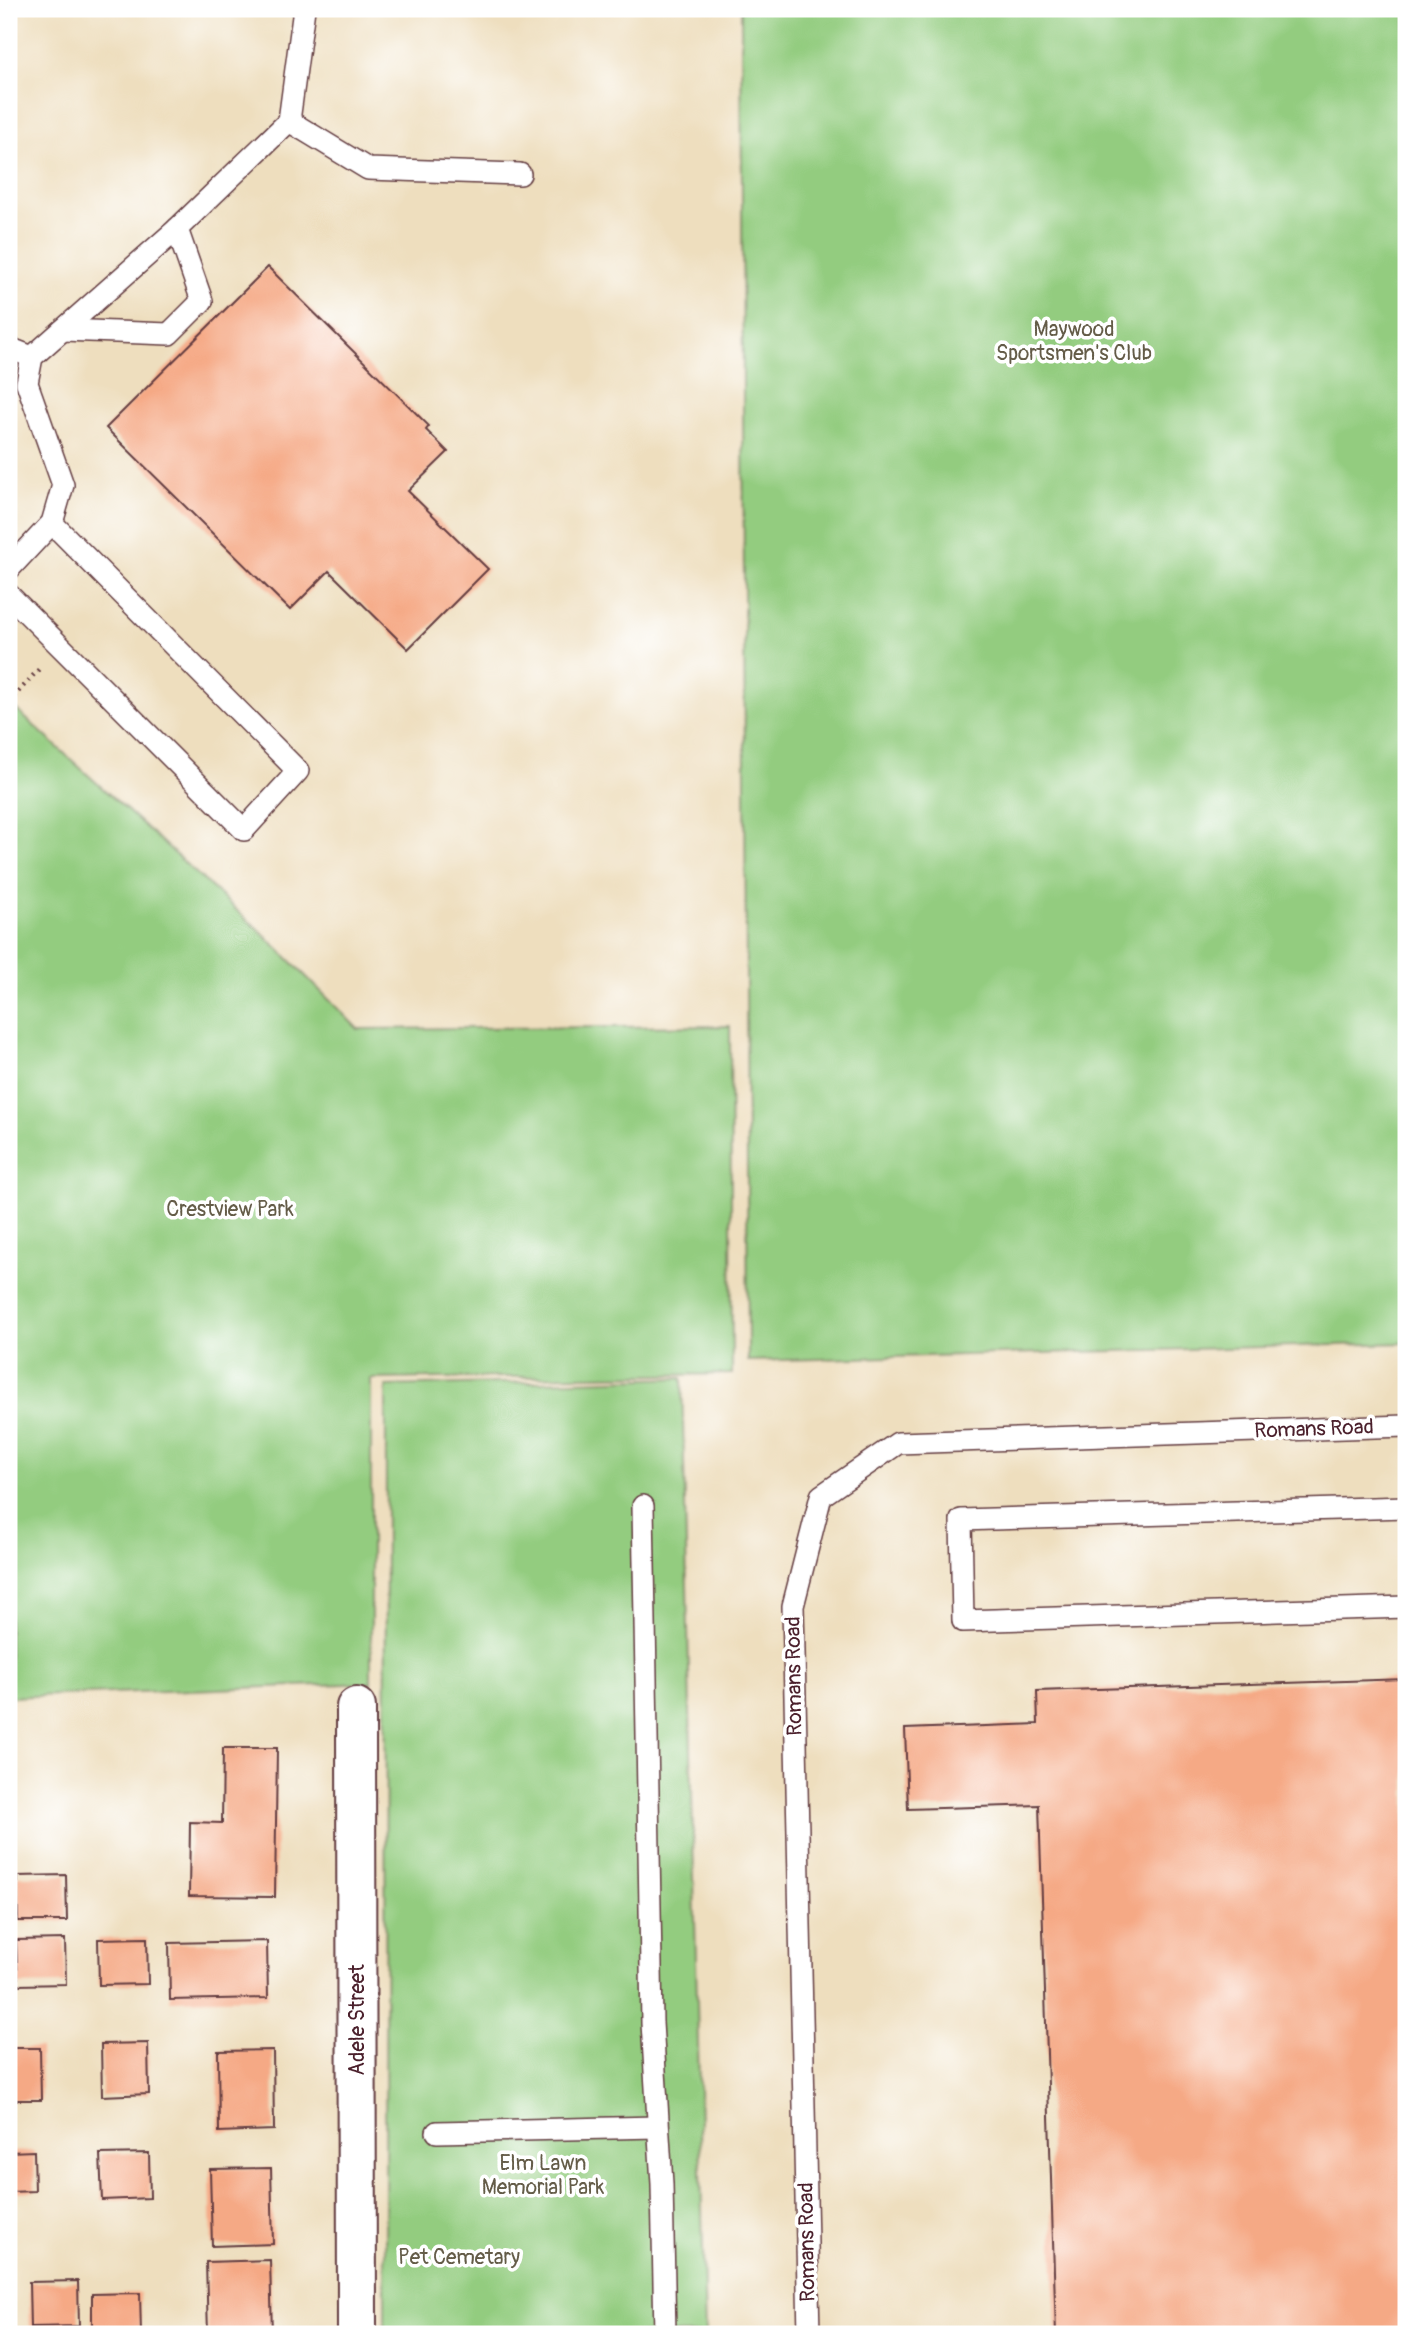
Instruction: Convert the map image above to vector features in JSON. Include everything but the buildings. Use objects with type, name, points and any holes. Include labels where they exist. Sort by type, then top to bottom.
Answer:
[{"type":"street","name":"Adele Street","points":[[356,1707],[357,2334]]},
{"type":"lane","points":[[9,569],[52,523],[63,485],[27,383],[32,357],[177,229],[289,121],[304,9]]},
{"type":"lane","points":[[289,121],[368,169],[520,174]]},
{"type":"lane","points":[[63,330],[169,334],[202,301],[177,229]]},
{"type":"lane","points":[[9,348],[32,357]]},
{"type":"lane","points":[[9,595],[244,830],[298,771],[52,523]]},
{"type":"lane","name":"Romans Road","points":[[809,2334],[793,1606],[821,1496],[898,1443],[1406,1426]]},
{"type":"lane","points":[[643,1506],[652,2024],[663,2184],[665,2334]]},
{"type":"lane","points":[[1406,1507],[961,1520],[962,1621],[1406,1607]]},
{"type":"lane","points":[[437,2132],[657,2127]]},
{"type":"path","points":[[9,702],[60,646]]},
{"type":"green space","name":"Maywood Sportsmen's Club","points":[[741,9],[1406,9],[1406,1343],[748,1361]]},
{"type":"green space","name":"Crestview Park","points":[[9,703],[277,947],[358,1029],[730,1026],[732,1374],[371,1379],[371,1683],[9,1697]]},
{"type":"green space","name":"Elm Lawn Memorial Park","points":[[682,1378],[705,2334],[385,2334],[386,1386]]},
{"type":"park label","name":"Pet Cemetary","points":[[459,2257]]}]
